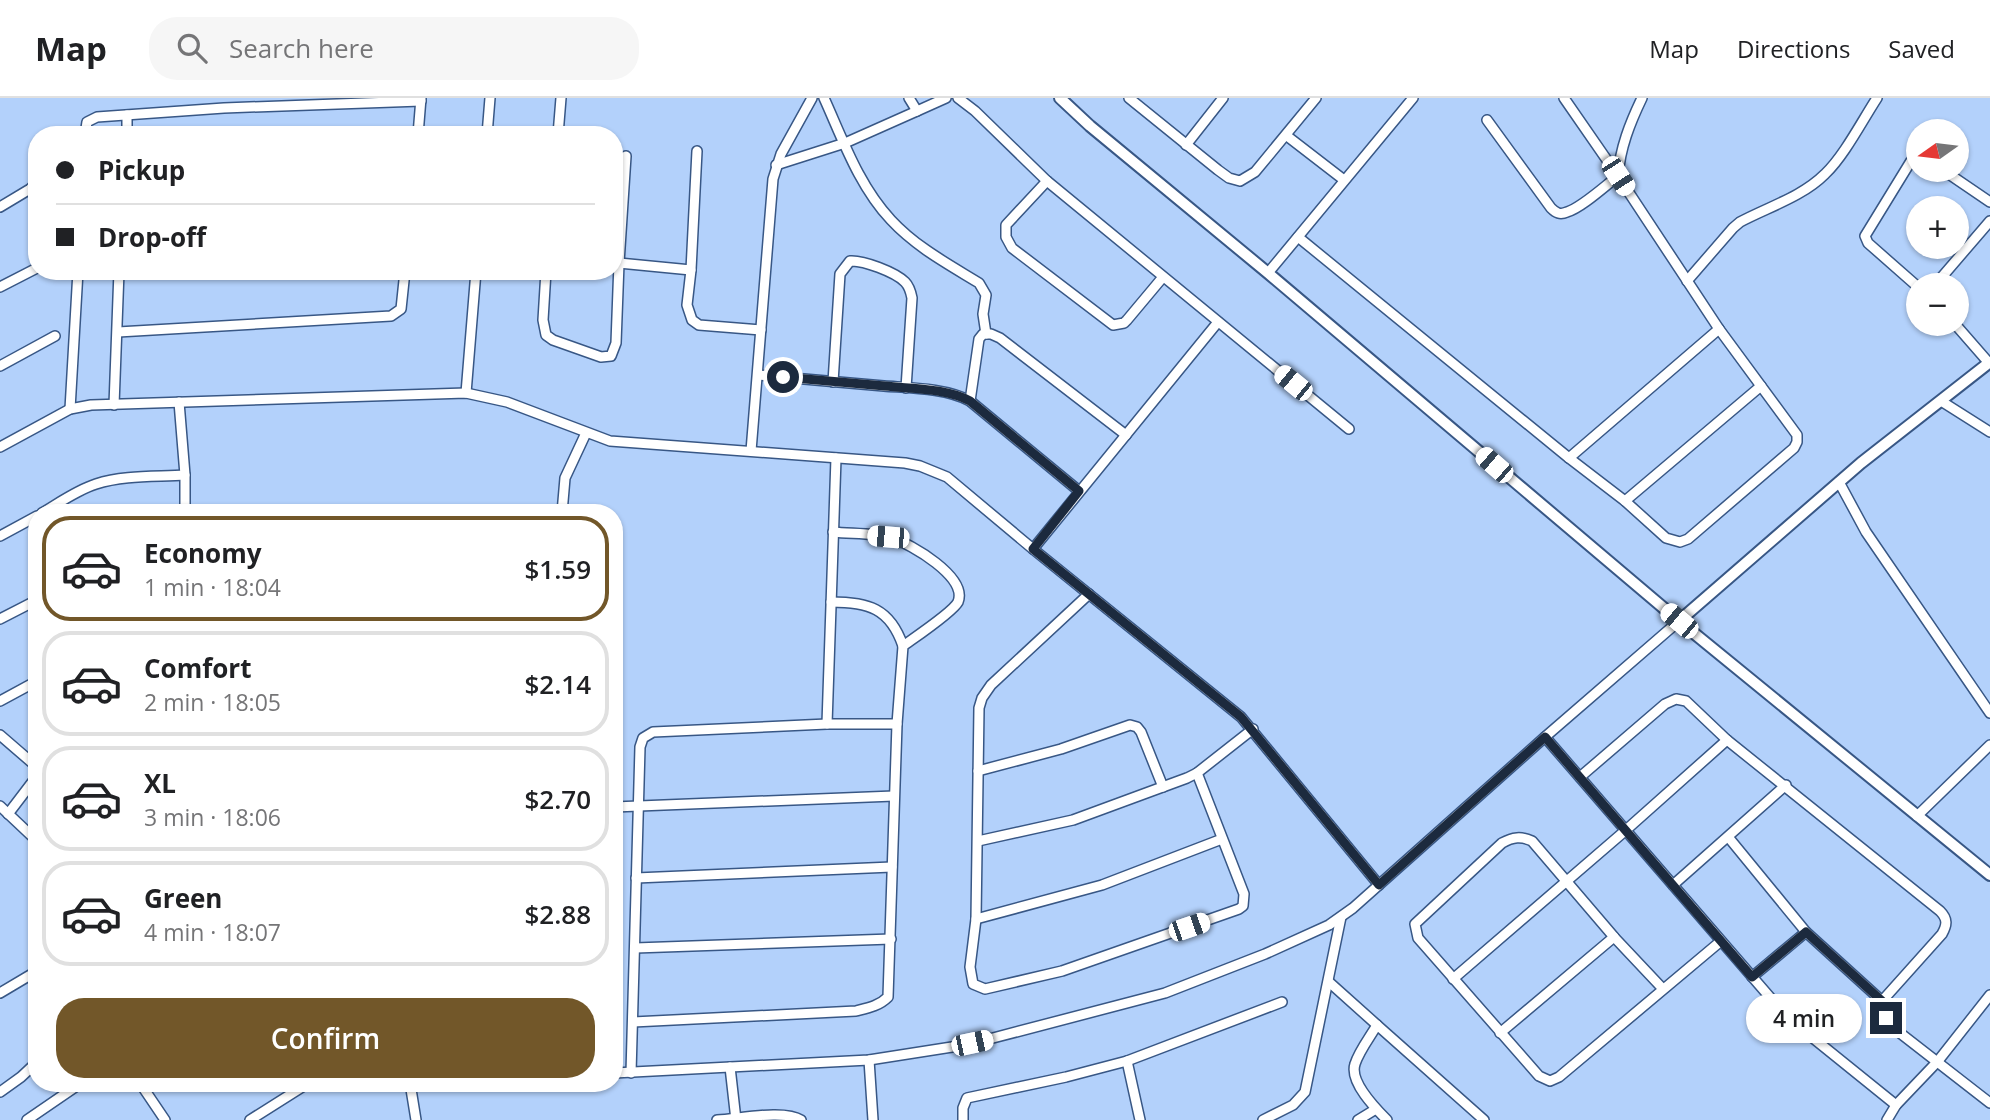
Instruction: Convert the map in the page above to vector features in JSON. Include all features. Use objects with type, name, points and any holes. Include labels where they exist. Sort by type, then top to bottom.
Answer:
[{"type":"street","points":[[488,126],[490,98]]},
{"type":"street","points":[[559,126],[561,98]]},
{"type":"street","points":[[751,451],[773,179],[776,165],[812,98]]},
{"type":"street","points":[[824,98],[862,179],[889,218],[927,251],[983,287],[986,295],[986,334]]},
{"type":"street","points":[[909,98],[917,111]]},
{"type":"street","points":[[776,165],[845,144],[946,98]]},
{"type":"street","points":[[958,98],[982,117],[1047,181],[1349,429]]},
{"type":"street","points":[[1060,98],[1679,621],[1990,875]]},
{"type":"street","points":[[1129,98],[1222,173],[1240,181],[1255,172],[1316,98]]},
{"type":"street","points":[[1186,145],[1223,98]]},
{"type":"street","points":[[1268,273],[1413,98]]},
{"type":"street","points":[[1298,237],[1625,501],[1666,538],[1680,542],[1688,540],[1794,448],[1797,442],[1794,430],[1719,329],[1564,98]]},
{"type":"street","points":[[1487,120],[1551,208],[1556,213],[1564,213],[1618,176],[1619,160],[1642,98]]},
{"type":"street","points":[[1687,281],[1740,222],[1796,195],[1826,174],[1877,98]]},
{"type":"street","points":[[85,126],[92,119],[224,103],[421,100],[419,126]]},
{"type":"street","points":[[127,115],[127,126]]},
{"type":"street","points":[[1287,136],[1344,180]]},
{"type":"street","points":[[697,150],[687,306],[690,316],[699,325],[761,330]]},
{"type":"street","points":[[623,202],[626,156]]},
{"type":"street","points":[[1906,169],[1866,233],[1865,239],[1906,276]]},
{"type":"street","points":[[1047,181],[1006,225],[1006,237],[1012,248],[1113,325],[1120,325],[1127,320],[1163,277]]},
{"type":"street","points":[[1961,182],[1990,202]]},
{"type":"street","points":[[0,207],[28,190]]},
{"type":"street","points":[[1945,273],[1990,221]]},
{"type":"street","points":[[833,382],[840,274],[850,261],[863,261],[905,282],[910,290],[912,298],[906,388]]},
{"type":"street","points":[[623,263],[691,270]]},
{"type":"street","points":[[0,287],[28,273]]},
{"type":"street","points":[[70,409],[77,280]]},
{"type":"street","points":[[114,405],[119,280]]},
{"type":"street","points":[[118,332],[391,316],[401,309],[404,280]]},
{"type":"street","points":[[466,393],[475,280]]},
{"type":"street","points":[[545,280],[543,320],[546,335],[553,340],[606,358],[613,353],[616,343],[618,280]]},
{"type":"street","points":[[1033,549],[1218,322]]},
{"type":"street","points":[[1569,458],[1719,329]]},
{"type":"street","points":[[970,401],[979,339],[991,334],[1000,338],[1126,435]]},
{"type":"street","points":[[0,366],[55,336]]},
{"type":"street","points":[[623,1073],[869,1060],[993,1038],[1165,993],[1265,954],[1329,925],[1379,885],[1839,482],[1989,363],[1965,336]]},
{"type":"street","points":[[758,375],[950,393],[970,401],[1079,491]]},
{"type":"street","points":[[1625,501],[1761,386]]},
{"type":"street","points":[[0,447],[70,409],[90,405],[466,393],[507,402],[586,433],[620,442],[913,465],[947,477],[1241,717],[1379,885]]},
{"type":"street","points":[[1941,401],[1990,432]]},
{"type":"street","points":[[180,402],[185,504]]},
{"type":"street","points":[[563,504],[565,478],[586,433]]},
{"type":"street","points":[[827,724],[836,458]]},
{"type":"street","points":[[59,504],[100,483],[185,475]]},
{"type":"street","points":[[1839,482],[1866,532],[1990,713]]},
{"type":"street","points":[[0,536],[28,521]]},
{"type":"street","points":[[833,532],[898,540],[915,548],[953,578],[958,592],[957,602],[951,610],[903,646]]},
{"type":"street","points":[[1090,594],[985,692],[979,708],[976,919],[970,967],[974,984],[979,988],[993,987],[1062,971],[1243,906],[1244,894],[1197,773]]},
{"type":"street","points":[[633,1022],[856,1011],[872,1008],[888,997],[897,724],[903,646],[892,623],[882,613],[866,604],[831,602]]},
{"type":"street","points":[[0,620],[28,605]]},
{"type":"street","points":[[0,701],[28,686]]},
{"type":"street","points":[[1580,777],[1665,704],[1676,699],[1686,701],[1727,740],[1940,911],[1946,920],[1942,934],[1882,1001]]},
{"type":"street","points":[[631,1073],[640,744],[643,738],[649,734],[827,724],[897,724]]},
{"type":"street","points":[[978,771],[1061,749],[1130,725],[1137,727],[1140,732],[1163,787]]},
{"type":"street","points":[[978,841],[1073,820],[1163,787],[1197,773],[1252,729]]},
{"type":"street","points":[[0,736],[28,759]]},
{"type":"street","points":[[1545,737],[1787,1017],[1896,1105]]},
{"type":"street","points":[[1453,979],[1727,740]]},
{"type":"street","points":[[1917,816],[1990,746]]},
{"type":"street","points":[[28,784],[2,809],[28,833]]},
{"type":"street","points":[[1673,885],[1786,785]]},
{"type":"street","points":[[623,807],[894,796]]},
{"type":"street","points":[[1663,989],[1614,937],[1532,841],[1520,837],[1511,838],[1502,844],[1415,924],[1418,938],[1453,979],[1539,1076],[1550,1081],[1559,1077],[1721,941]]},
{"type":"street","points":[[1729,838],[1806,932],[1882,1001],[1883,1010],[1891,1026],[1990,1103]]},
{"type":"street","points":[[976,919],[1102,885],[1222,839]]},
{"type":"street","points":[[636,878],[892,867]]},
{"type":"street","points":[[1263,1120],[1282,1116],[1305,1092],[1341,917]]},
{"type":"street","points":[[1752,977],[1806,932]]},
{"type":"street","points":[[1500,1033],[1614,937]]},
{"type":"street","points":[[635,948],[891,939]]},
{"type":"street","points":[[0,993],[28,976]]},
{"type":"street","points":[[1329,982],[1484,1120]]},
{"type":"street","points":[[1887,1120],[1896,1105],[1938,1061],[1990,995]]},
{"type":"street","points":[[963,1120],[964,1103],[972,1096],[1066,1077],[1127,1061],[1282,1002]]},
{"type":"street","points":[[1377,1025],[1354,1065],[1355,1075],[1358,1084],[1387,1120]]},
{"type":"street","points":[[869,1060],[873,1120]]},
{"type":"street","points":[[1127,1061],[1140,1120]]},
{"type":"street","points":[[730,1067],[736,1119]]},
{"type":"street","points":[[0,1092],[28,1070]]},
{"type":"street","points":[[27,1120],[68,1092]]},
{"type":"street","points":[[145,1092],[165,1120]]},
{"type":"street","points":[[250,1120],[293,1092]]},
{"type":"street","points":[[411,1092],[416,1120]]},
{"type":"street","points":[[1359,1120],[1376,1109]]},
{"type":"street","points":[[717,1120],[781,1115],[793,1115],[801,1120]]},
{"type":"route","points":[[783,377],[906,388],[960,396],[970,401],[1079,491],[1033,549],[1241,717],[1379,885],[1545,737],[1752,977],[1806,932],[1882,1001],[1886,1018]]}]
